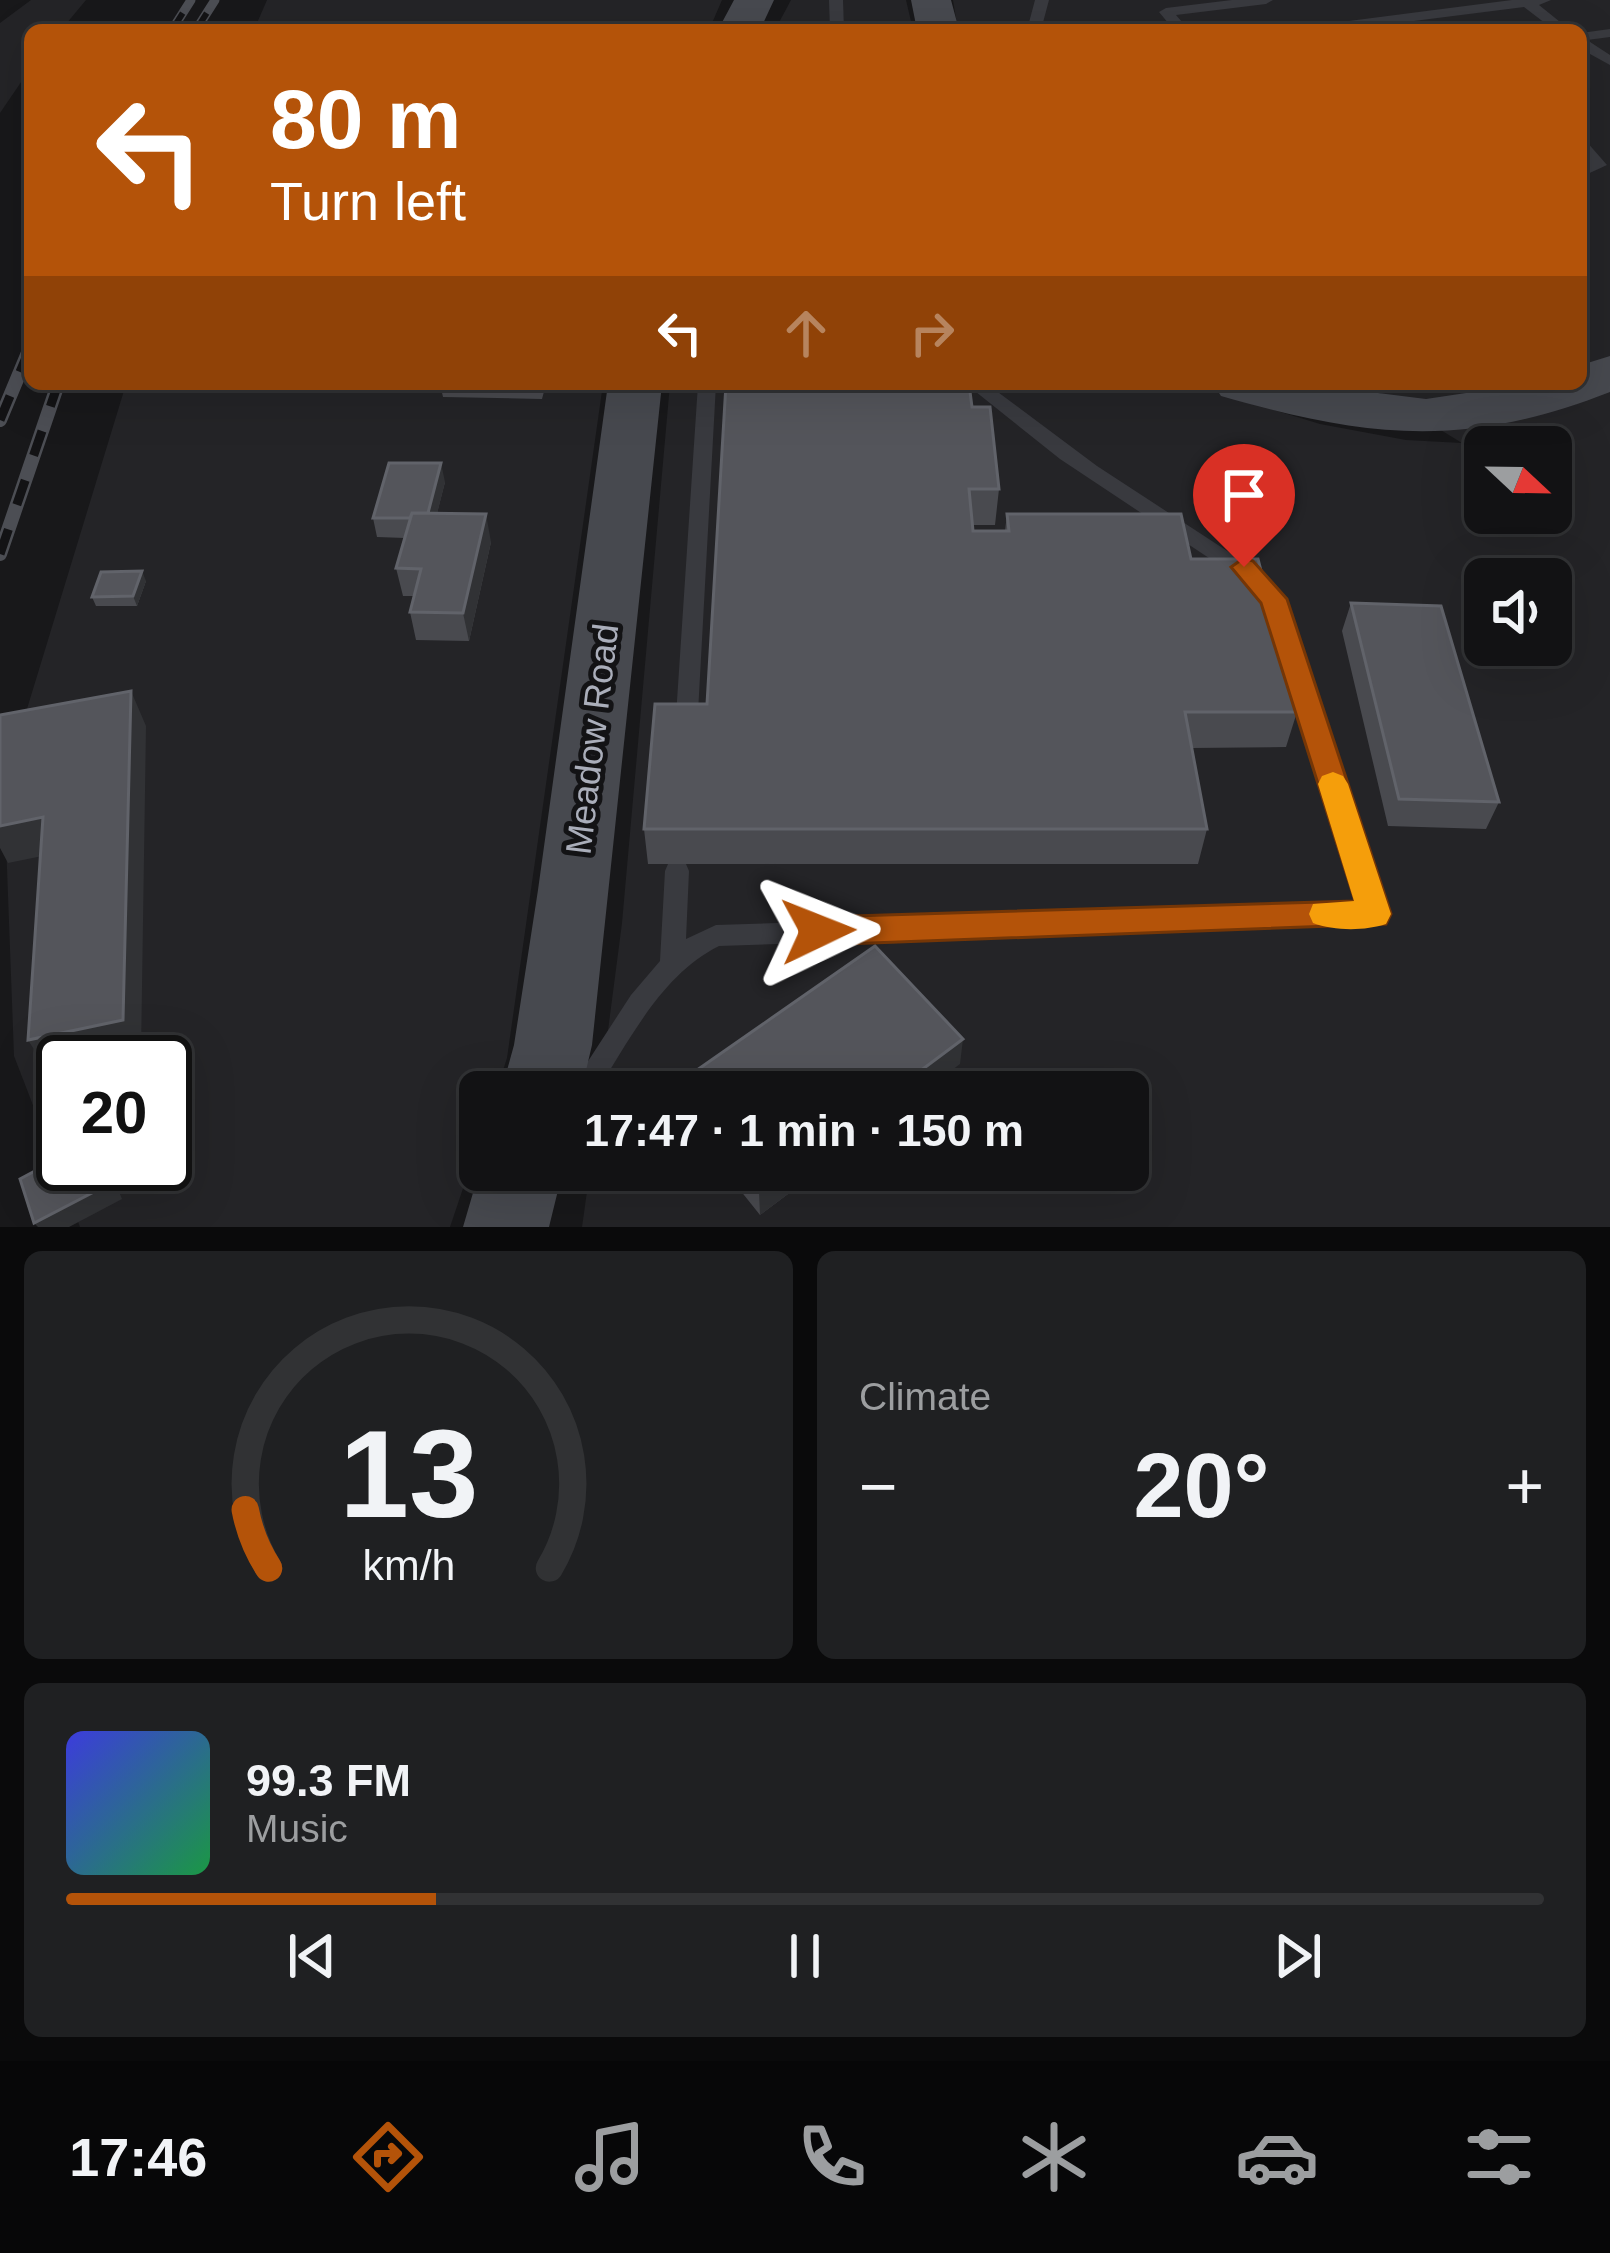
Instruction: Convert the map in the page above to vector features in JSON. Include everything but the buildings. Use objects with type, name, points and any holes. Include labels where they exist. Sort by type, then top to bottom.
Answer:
[{"type":"main road","name":"Meadow Road","points":[[545,1071],[559,1001],[634,390]]},
{"type":"main road","points":[[1264,390],[1358,414],[1413,419],[1484,414],[1570,390]]},
{"type":"lane","points":[[1177,24],[1166,12],[1266,0]]},
{"type":"lane","points":[[1354,24],[1544,0]]},
{"type":"lane","points":[[1525,1],[1555,24]]},
{"type":"lane","points":[[1587,151],[1599,164],[1587,169]]},
{"type":"lane","points":[[686,733],[707,390]]},
{"type":"lane","points":[[595,1071],[673,961],[698,943],[738,934],[1375,914],[1274,599],[1244,567],[1168,523],[1041,438],[982,390]]},
{"type":"lane","points":[[673,961],[677,871]]},
{"type":"shaded area","points":[[31,0],[86,0],[66,24],[24,24],[24,78],[0,113],[0,23]]},
{"type":"shaded area","points":[[267,0],[722,0],[712,24],[257,24]]},
{"type":"shaded area","points":[[791,0],[906,0],[912,24],[778,24]]},
{"type":"shaded area","points":[[953,0],[1610,0],[1610,1227],[582,1227],[587,1191],[1149,1191],[1149,1071],[603,1071],[622,923],[669,390],[1209,390],[1320,424],[1406,440],[1462,443],[1368,390],[1587,390],[1587,24],[957,24]]},
{"type":"shaded area","points":[[124,390],[602,390],[507,1058],[503,1071],[459,1071],[462,1191],[450,1227],[80,1227],[66,1191],[192,1191],[192,1035],[36,1035],[36,1113],[14,1056],[5,815],[16,745]]},
{"type":"railway","points":[[176,24],[191,0]]},
{"type":"railway","points":[[200,24],[215,0]]},
{"type":"railway","points":[[0,420],[24,362]]},
{"type":"railway","points":[[0,554],[56,390]]},
{"type":"slow traffic","points":[[1325,914],[1375,914],[1333,784]]},
{"type":"route","points":[[818,931],[1375,914],[1274,599],[1244,567]]}]
